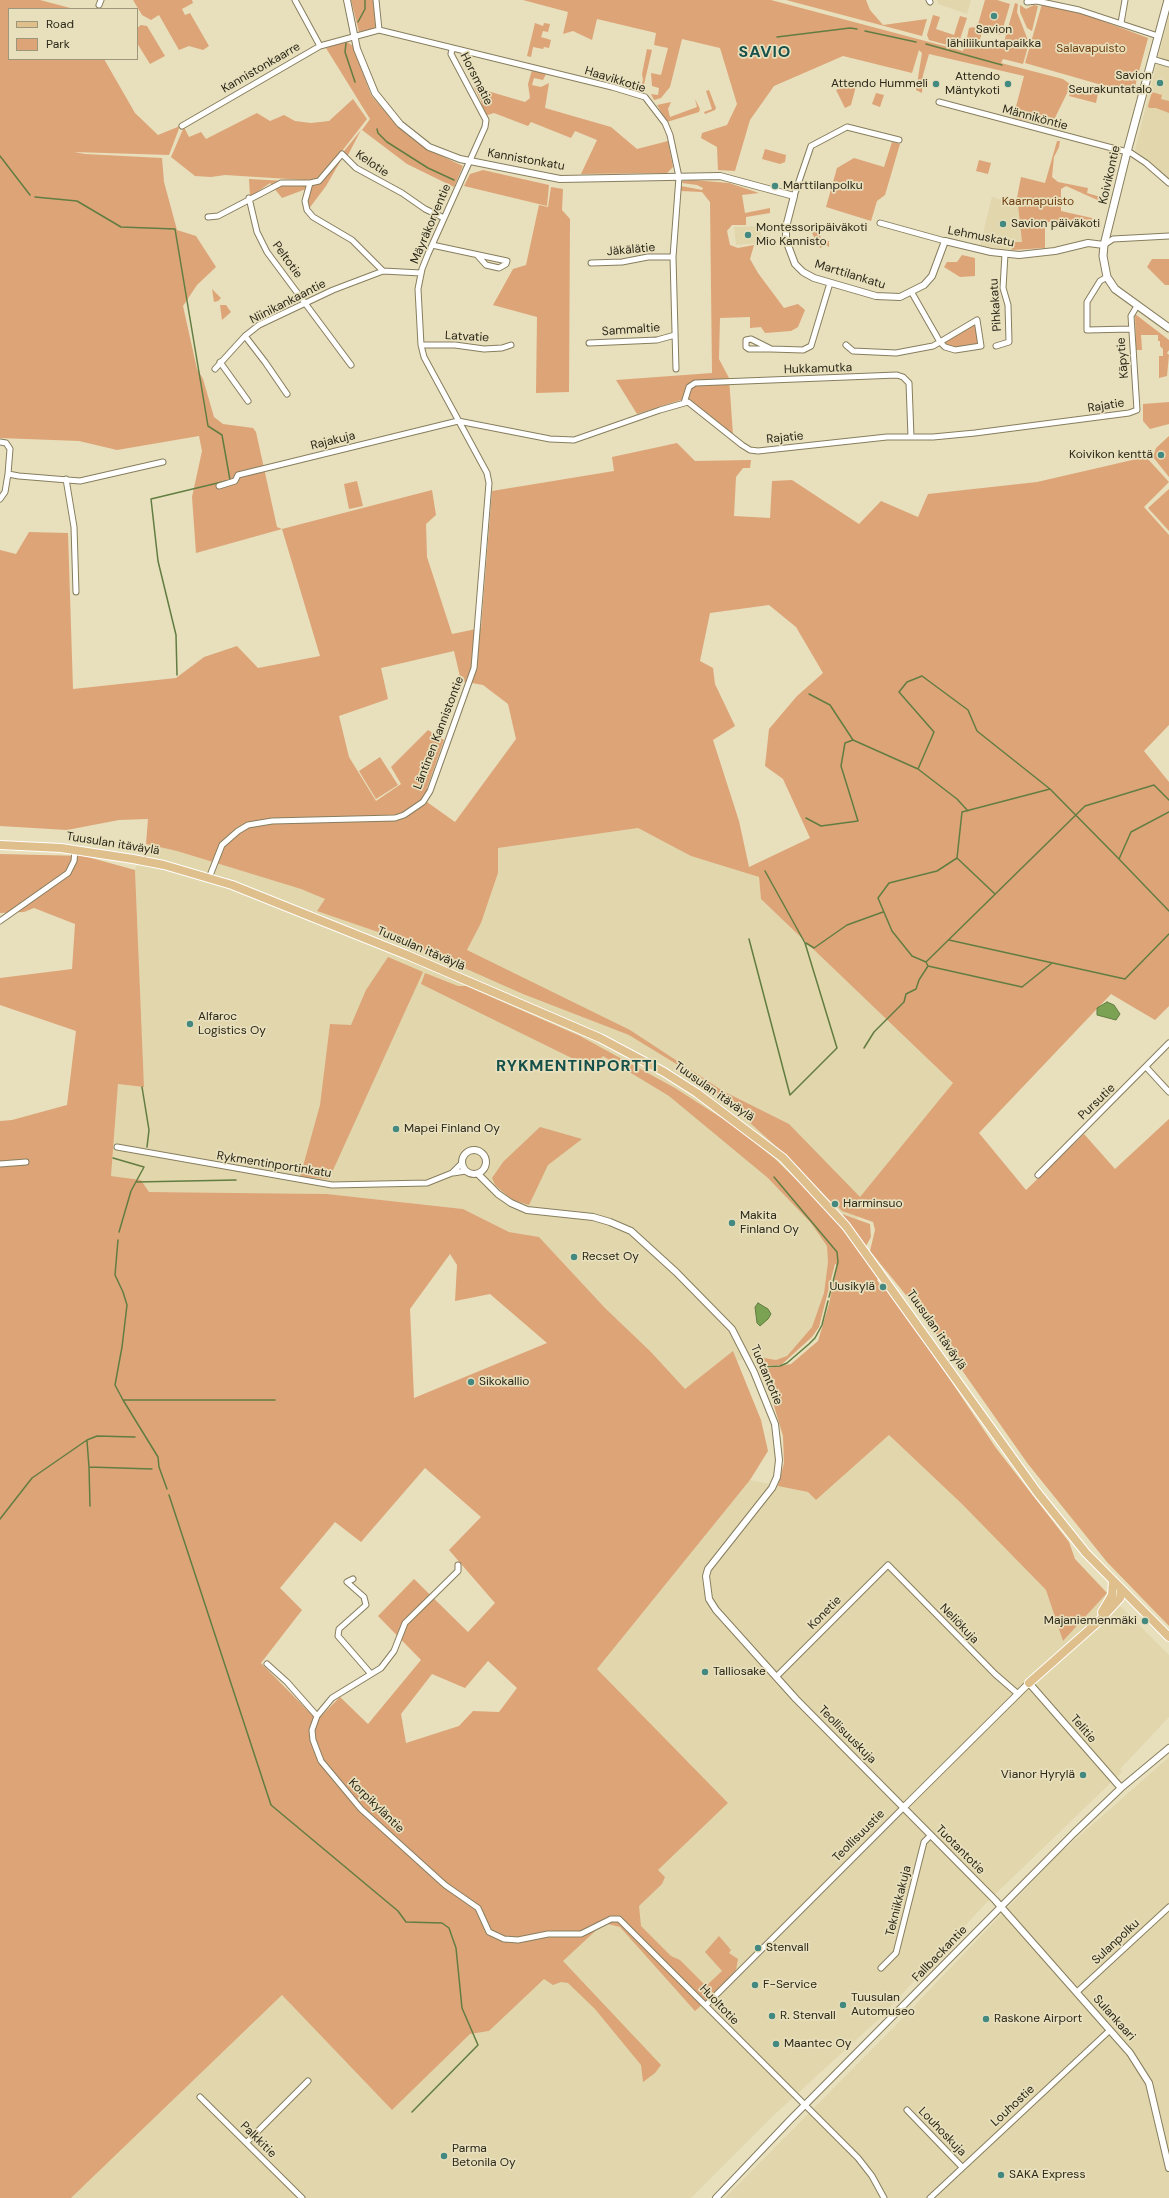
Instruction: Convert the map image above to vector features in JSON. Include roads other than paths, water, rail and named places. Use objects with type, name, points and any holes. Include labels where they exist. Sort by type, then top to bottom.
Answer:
[{"type":"main road","name":"Koivikontie","points":[[1107,278],[1103,265],[1104,245],[1126,152],[1168,0]]},
{"type":"main road","points":[[1107,278],[1116,289],[1137,306],[1169,328]]},
{"type":"main road","name":"Tuusulan itäväylä","points":[[0,845],[75,850],[164,865],[209,878],[252,893],[400,952],[600,1038],[664,1072],[726,1113],[791,1166],[846,1226],[1037,1492],[1086,1552],[1121,1590],[1169,1638]]},
{"type":"main road","points":[[1077,1641],[1106,1607],[1112,1595],[1113,1581]]},
{"type":"main road","points":[[1028,1684],[1077,1641],[1115,1604],[1120,1598],[1121,1590]]},
{"type":"main road","points":[[1077,1641],[1088,1634],[1119,1605],[1126,1602],[1137,1606]]},
{"type":"street","points":[[295,0],[320,46]]},
{"type":"street","name":"Kannistonkatu","points":[[347,0],[354,36],[366,75],[375,93],[392,115],[429,147],[448,156],[560,178],[720,176],[794,196]]},
{"type":"street","points":[[376,0],[379,30]]},
{"type":"street","points":[[1121,23],[1126,0]]},
{"type":"street","points":[[1027,2],[1037,1],[1062,6],[1121,23],[1158,36]]},
{"type":"street","name":"Haavikkotie","points":[[354,36],[379,30],[612,87],[645,97],[651,103],[668,129],[679,177],[673,257],[676,369]]},
{"type":"street","name":"Kannistonkaarre","points":[[182,126],[320,46],[354,36]]},
{"type":"street","name":"Horsmatie","points":[[452,49],[451,54],[486,120],[485,127],[470,161]]},
{"type":"street","points":[[1152,59],[1169,64]]},
{"type":"street","name":"Männiköntie","points":[[939,102],[1126,152],[1140,158],[1169,183]]},
{"type":"street","name":"Marttilankatu","points":[[899,140],[847,127],[811,146],[794,196],[786,227],[786,240],[789,253],[795,264],[803,272],[830,283],[886,298],[900,297],[912,293],[924,285],[932,276],[944,241]]},
{"type":"street","name":"Kelotie","points":[[310,184],[318,181],[342,154],[356,168],[402,193],[425,209],[444,218]]},
{"type":"street","name":"Mäyräkorventie","points":[[463,430],[438,380],[424,357],[421,345],[418,289],[421,273],[432,245],[470,161]]},
{"type":"street","points":[[208,217],[218,216],[249,198],[281,183],[310,184],[305,201],[307,210],[313,217],[352,240],[383,271],[421,273]]},
{"type":"street","name":"Peltotie","points":[[249,198],[257,232],[267,252],[306,302],[351,365]]},
{"type":"street","name":"Lehmuskatu","points":[[880,223],[944,241],[1005,254],[1025,255],[1088,243],[1104,245]]},
{"type":"street","points":[[1104,245],[1114,239],[1169,236]]},
{"type":"street","points":[[432,245],[507,261],[506,264],[499,268],[486,265],[478,256]]},
{"type":"street","name":"Pihkakatu","points":[[996,346],[1009,342],[1008,305],[1003,288],[1005,254]]},
{"type":"street","name":"Jäkälätie","points":[[591,263],[622,262],[648,257],[673,257]]},
{"type":"street","name":"Niinikankaantie","points":[[215,369],[245,336],[259,325],[306,302],[383,271]]},
{"type":"street","points":[[1107,278],[1100,281],[1087,302],[1087,330],[1131,329]]},
{"type":"street","points":[[771,348],[803,350],[811,346],[830,283]]},
{"type":"street","points":[[846,345],[853,351],[896,353],[940,342],[977,320],[980,346],[955,350],[945,347],[940,342],[912,293]]},
{"type":"street","name":"Käpytie","points":[[1137,306],[1130,316],[1137,410]]},
{"type":"street","name":"Sammaltie","points":[[589,343],[657,340],[675,335]]},
{"type":"street","points":[[245,336],[287,394]]},
{"type":"street","name":"Latvatie","points":[[421,345],[455,345],[484,349],[502,348],[511,345]]},
{"type":"street","points":[[220,362],[248,401]]},
{"type":"street","name":"Hukkamutka","points":[[684,403],[690,387],[695,383],[897,375],[903,377],[909,383],[911,437]]},
{"type":"street","name":"Rajatie","points":[[684,403],[688,402],[698,408],[728,435],[750,450],[772,450],[887,436],[911,437],[988,432],[1129,413],[1137,410]]},
{"type":"street","points":[[458,421],[550,439],[574,440],[684,403]]},
{"type":"street","name":"Rajakuja","points":[[218,486],[235,481],[238,474],[458,421]]},
{"type":"street","name":"Läntinen Kannistontie","points":[[209,878],[222,845],[238,831],[248,825],[272,821],[395,818],[404,815],[423,802],[430,791],[474,668],[476,655],[489,483],[487,473],[463,430]]},
{"type":"street","points":[[0,442],[6,443],[10,449],[8,474],[4,492],[0,499]]},
{"type":"street","points":[[8,474],[88,480],[163,462]]},
{"type":"street","points":[[66,479],[74,528],[76,592]]},
{"type":"street","points":[[0,921],[68,873],[75,850]]},
{"type":"street","name":"Pursutie","points":[[1038,1175],[1169,1043]]},
{"type":"street","points":[[1146,1067],[1169,1092]]},
{"type":"street","name":"Rykmentinportinkatu","points":[[117,1147],[332,1185],[427,1183],[452,1173],[466,1171]]},
{"type":"street","points":[[485,1168],[478,1174],[466,1171],[462,1163],[466,1152],[478,1149],[486,1157],[485,1168],[488,1184]]},
{"type":"street","points":[[0,1164],[26,1162]]},
{"type":"street","name":"Rykmentinportinkatu","points":[[452,1173],[462,1163]]},
{"type":"street","name":"Tuotantotie","points":[[478,1174],[511,1203],[527,1210],[592,1217],[610,1222],[631,1231],[711,1306],[738,1338],[775,1424],[779,1460],[777,1477],[772,1488],[713,1562],[706,1576],[706,1589],[709,1599],[716,1610],[777,1676]]},
{"type":"street","name":"Korpikyläntie","points":[[458,1565],[458,1571],[405,1622],[394,1651],[381,1668],[332,1698],[317,1716],[312,1730],[312,1740],[321,1761],[333,1778],[361,1809],[445,1885],[478,1908],[489,1932],[504,1939],[518,1940],[548,1934],[581,1934],[611,1919],[620,1919]]},
{"type":"street","name":"Konetie","points":[[777,1676],[888,1566]]},
{"type":"street","name":"Neliökuja","points":[[888,1566],[995,1674],[1018,1694]]},
{"type":"street","points":[[353,1579],[347,1582],[364,1597],[366,1604],[339,1629],[338,1636],[371,1674]]},
{"type":"street","points":[[266,1664],[287,1682],[317,1716]]},
{"type":"street","name":"Teollisuuskuja","points":[[777,1676],[796,1699],[904,1807]]},
{"type":"street","name":"Teollisuustie","points":[[706,2005],[1028,1684]]},
{"type":"street","name":"Telitie","points":[[1028,1684],[1121,1788]]},
{"type":"street","name":"Fallbackantie","points":[[716,2198],[1001,1907],[1121,1788],[1169,1748]]},
{"type":"street","name":"Tuotantotie","points":[[904,1807],[930,1836],[1001,1907]]},
{"type":"street","name":"Tekniikkakuja","points":[[881,1968],[896,1953],[924,1842],[930,1836]]},
{"type":"street","name":"Sulankaari","points":[[1001,1907],[1130,2053],[1149,2083],[1169,2168]]},
{"type":"street","name":"Sulanpolku","points":[[1077,1992],[1169,1907]]},
{"type":"street","name":"Huoltotie","points":[[620,1919],[858,2158],[872,2176],[884,2198]]},
{"type":"street","name":"Louhostie","points":[[930,2198],[1110,2030]]},
{"type":"street","points":[[247,2142],[308,2081]]},
{"type":"street","name":"Palkkitie","points":[[200,2097],[302,2198]]},
{"type":"street","name":"Louhoskuja","points":[[907,2110],[962,2168]]},
{"type":"waterway","points":[[358,22],[365,9],[365,0]]},
{"type":"waterway","points":[[777,37],[850,28],[857,29]]},
{"type":"waterway","points":[[865,31],[916,42]]},
{"type":"waterway","points":[[346,43],[345,52],[355,82]]},
{"type":"waterway","points":[[926,44],[1002,65]]},
{"type":"waterway","points":[[377,129],[378,133],[387,142],[428,168],[454,180]]},
{"type":"waterway","points":[[0,156],[30,195]]},
{"type":"waterway","points":[[35,197],[77,201],[121,227],[175,229],[208,426],[222,435],[230,480]]},
{"type":"waterway","points":[[177,675],[176,635],[158,561],[151,499],[226,481]]},
{"type":"waterway","points":[[918,769],[934,732],[899,692],[907,682],[922,676],[968,710],[977,731],[1050,789],[1119,859]]},
{"type":"waterway","points":[[809,694],[830,705],[853,740],[918,769],[957,799],[968,811]]},
{"type":"waterway","points":[[806,818],[821,826],[858,821],[841,766],[845,743],[853,740]]},
{"type":"waterway","points":[[926,962],[1085,806],[1154,785],[1169,800]]},
{"type":"waterway","points":[[995,894],[957,858],[962,812],[1050,789]]},
{"type":"waterway","points":[[1169,812],[1131,832],[1119,859],[1169,911]]},
{"type":"waterway","points":[[957,858],[937,871],[889,883],[878,898],[892,931],[912,956],[926,962],[928,966],[1022,987],[1052,963]]},
{"type":"waterway","points":[[749,939],[790,1095],[837,1048],[805,943],[765,871]]},
{"type":"waterway","points":[[806,943],[814,948],[847,925],[883,912]]},
{"type":"waterway","points":[[949,940],[1125,979],[1169,934]]},
{"type":"waterway","points":[[864,1048],[874,1032],[904,1002],[906,994],[916,989],[919,980],[928,966]]},
{"type":"waterway","points":[[142,1087],[149,1130],[147,1147]]},
{"type":"waterway","points":[[113,1158],[144,1167],[131,1191],[119,1232]]},
{"type":"waterway","points":[[774,1177],[837,1252],[838,1262],[829,1297]]},
{"type":"waterway","points":[[136,1182],[236,1180]]},
{"type":"waterway","points":[[118,1240],[115,1275],[127,1305],[122,1347],[115,1385],[123,1400],[275,1400]]},
{"type":"waterway","points":[[762,1367],[780,1366],[787,1363],[809,1344],[815,1338],[822,1325],[828,1301]]},
{"type":"waterway","points":[[123,1400],[158,1457],[159,1467],[167,1489]]},
{"type":"waterway","points":[[0,1519],[32,1478],[87,1440],[97,1436],[135,1437]]},
{"type":"waterway","points":[[87,1441],[89,1467]]},
{"type":"waterway","points":[[90,1506],[89,1467],[152,1469]]},
{"type":"waterway","points":[[169,1495],[271,1805],[398,1911],[406,1922],[442,1923],[449,1928],[456,1948],[462,2008],[478,2045],[412,2112]]},
{"type":"place","name":"Savion lähiliikuntapaikka","points":[[994,16]]},
{"type":"place","name":"Savion Seurakuntatalo","points":[[1160,83]]},
{"type":"place","name":"Attendo Hummeli","points":[[936,84]]},
{"type":"place","name":"Attendo Mäntykoti","points":[[1008,84]]},
{"type":"place","name":"Marttilanpolku","points":[[775,186]]},
{"type":"place","name":"Savion päiväkoti","points":[[1003,224]]},
{"type":"place","name":"Montessoripäiväkoti Mio Kannisto","points":[[748,235]]},
{"type":"place","name":"Koivikon kenttä","points":[[1161,455]]},
{"type":"place","name":"Alfaroc Logistics Oy","points":[[190,1024]]},
{"type":"place","name":"Mapei Finland Oy","points":[[396,1129]]},
{"type":"place","name":"Harminsuo","points":[[835,1204]]},
{"type":"place","name":"Makita Finland Oy","points":[[732,1223]]},
{"type":"place","name":"Recset Oy","points":[[574,1257]]},
{"type":"place","name":"Uusikylä","points":[[883,1287]]},
{"type":"place","name":"Sikokallio","points":[[471,1382]]},
{"type":"place","name":"Majaniemenmäki","points":[[1145,1621]]},
{"type":"place","name":"Talliosake","points":[[705,1672]]},
{"type":"place","name":"Vianor Hyrylä","points":[[1083,1775]]},
{"type":"place","name":"Stenvall","points":[[758,1948]]},
{"type":"place","name":"F-Service","points":[[755,1985]]},
{"type":"place","name":"Tuusulan Automuseo","points":[[843,2005]]},
{"type":"place","name":"R. Stenvall","points":[[772,2016]]},
{"type":"place","name":"Raskone Airport","points":[[986,2019]]},
{"type":"place","name":"Maantec Oy","points":[[776,2044]]},
{"type":"place","name":"Parma Betonila Oy","points":[[444,2156]]},
{"type":"place","name":"SAKA Express","points":[[1001,2175]]},
{"type":"district","name":"SAVIO","points":[[765,53]]},
{"type":"district","name":"RYKMENTINPORTTI","points":[[577,1067]]},
{"type":"park label","name":"Salavapuisto","points":[[1091,49]]},
{"type":"park label","name":"Kaarnapuisto","points":[[1038,202]]}]
